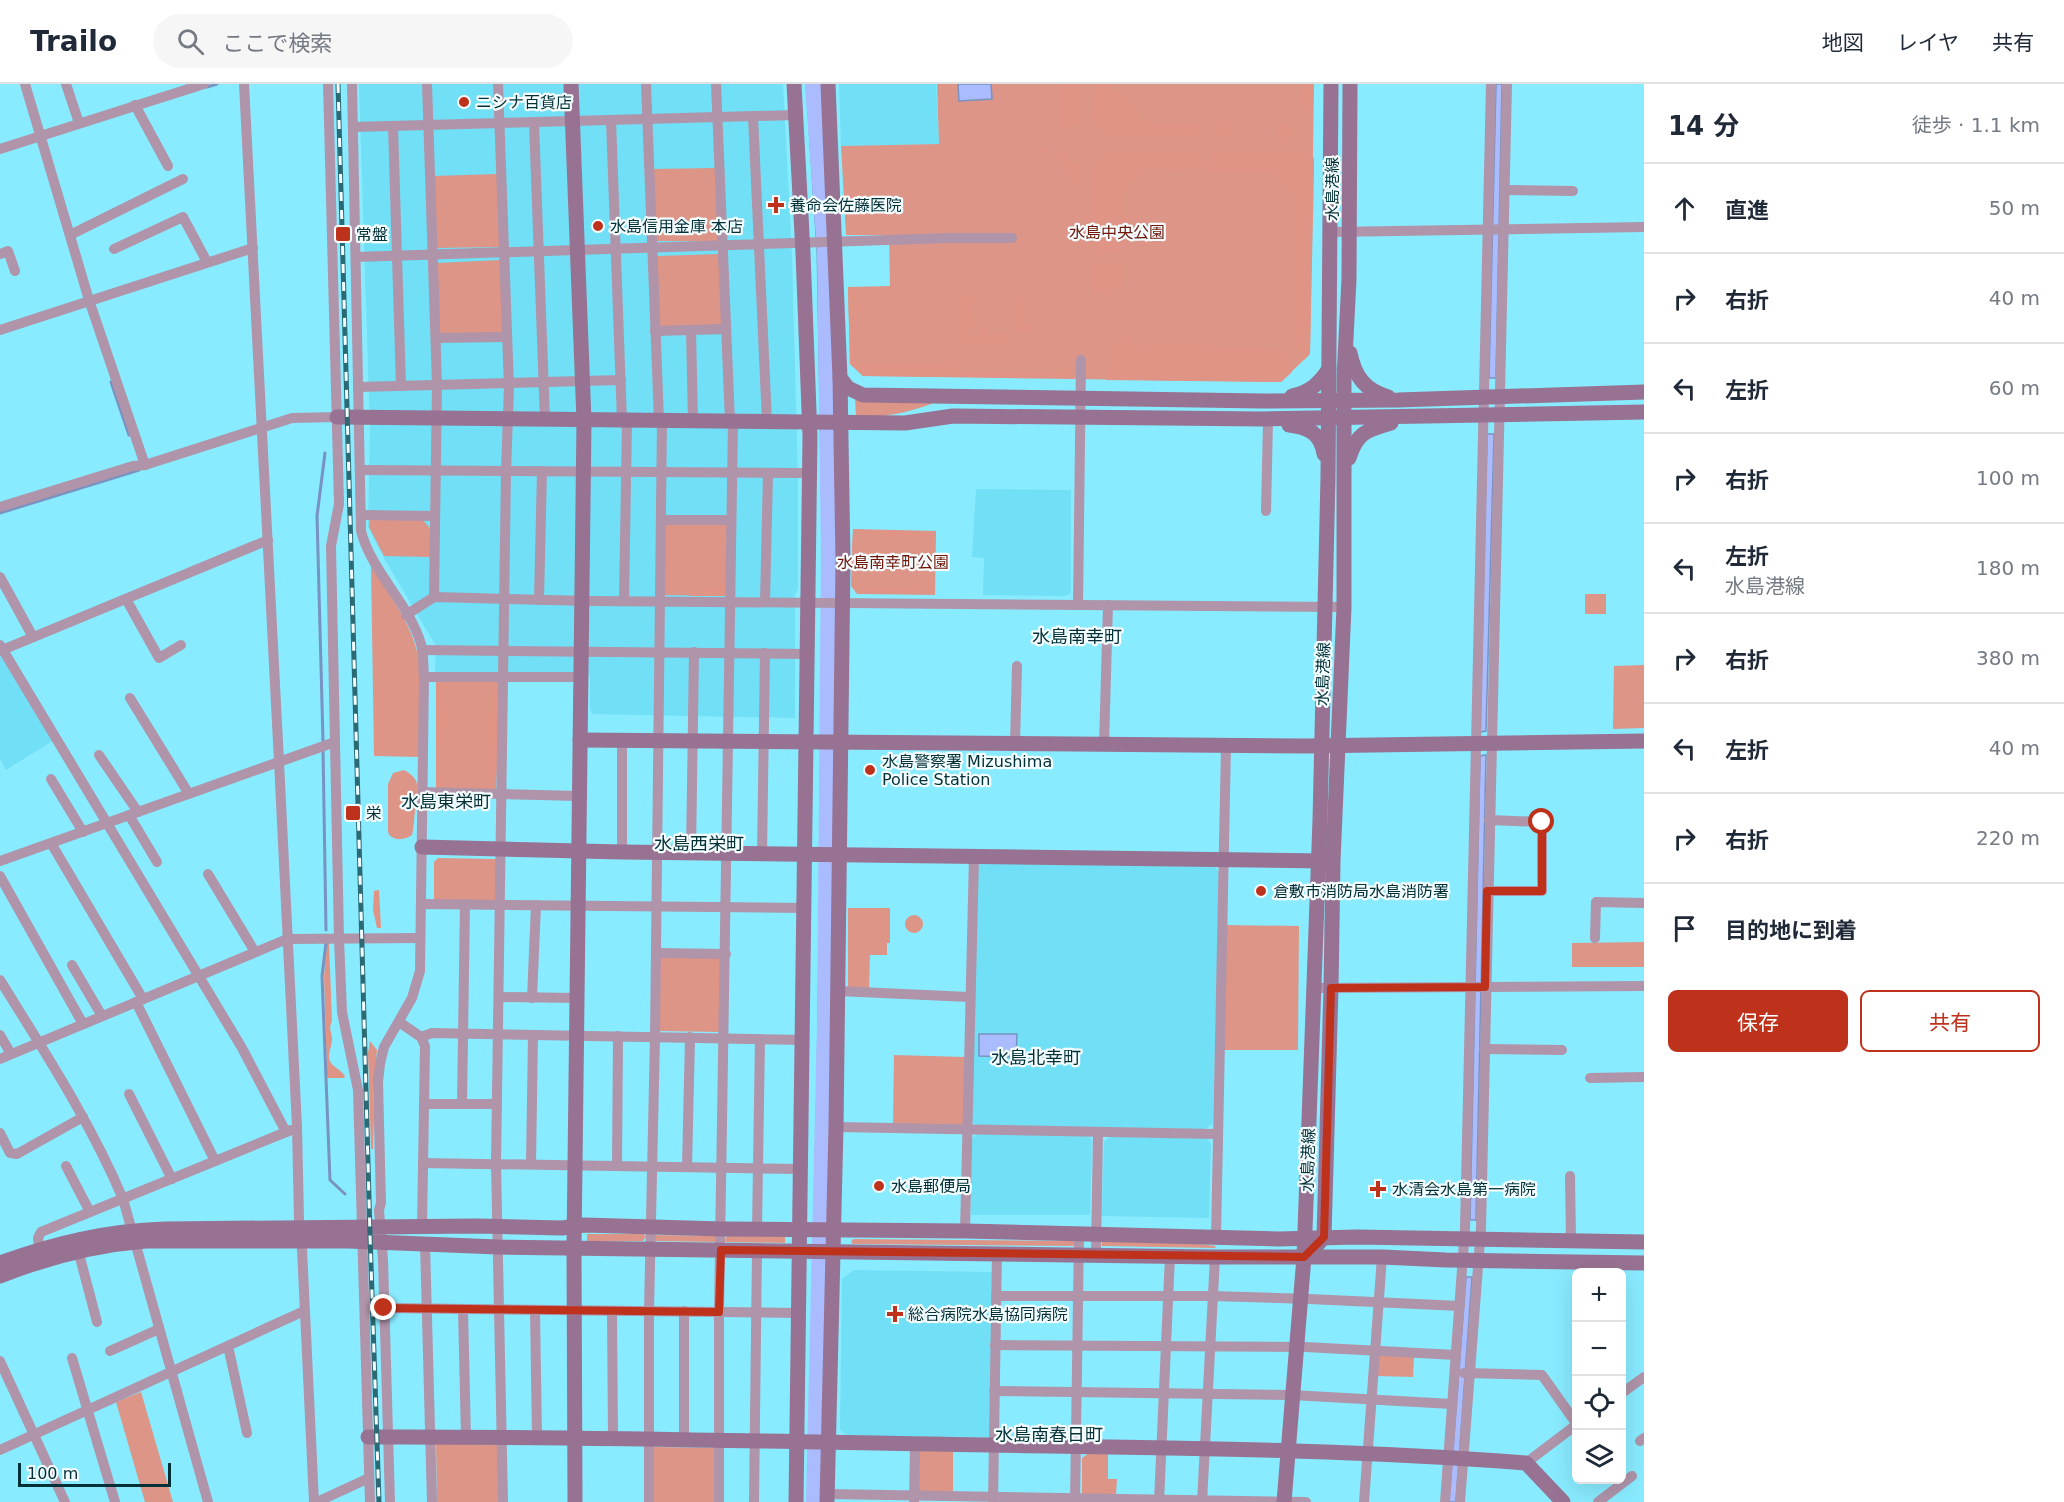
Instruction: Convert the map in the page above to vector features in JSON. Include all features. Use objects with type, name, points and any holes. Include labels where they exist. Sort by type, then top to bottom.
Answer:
[{"type":"street","points":[[25,84],[89,300],[145,465]]},
{"type":"street","points":[[66,84],[79,123]]},
{"type":"street","points":[[0,149],[79,123],[137,108],[204,84]]},
{"type":"street","points":[[244,84],[315,1502],[369,1478]]},
{"type":"street","points":[[328,84],[339,504],[331,546],[339,939],[342,1012],[358,1090],[370,1502]]},
{"type":"street","points":[[352,84],[362,531],[365,546],[417,633],[422,650],[424,677],[420,971],[412,998],[384,1047],[379,1073],[381,1235],[390,1502]]},
{"type":"street","points":[[427,84],[437,385],[434,597]]},
{"type":"street","points":[[498,84],[508,382],[496,1164],[502,1502]]},
{"type":"street","points":[[571,84],[584,421],[574,1226],[575,1502]]},
{"type":"street","points":[[646,84],[662,472],[649,1311],[649,1502]]},
{"type":"street","points":[[716,84],[732,473],[719,1312],[719,1502]]},
{"type":"street","points":[[794,84],[795,115],[826,423],[839,603],[825,741],[824,855],[838,991],[836,1127],[818,1230],[813,1442],[796,1502]]},
{"type":"street","points":[[828,84],[840,378],[809,472],[814,603],[807,654],[825,741],[824,855],[805,908],[801,1169],[818,1230],[818,1251],[798,1313],[813,1442],[827,1498],[1306,1502]]},
{"type":"street","name":"水島港線","points":[[1331,84],[1329,369],[1337,400]]},
{"type":"street","name":"水島港線","points":[[1284,1501],[1304,1257],[1314,988],[1338,746],[1344,607],[1345,477],[1337,418],[1337,400],[1347,335],[1350,84]]},
{"type":"street","points":[[1472,1238],[1490,488],[1499,416],[1492,397],[1496,230],[1491,84]]},
{"type":"street","points":[[1490,488],[1484,415],[1492,397],[1496,230],[1504,190],[1507,84]]},
{"type":"street","points":[[137,108],[168,166]]},
{"type":"street","points":[[353,127],[795,115]]},
{"type":"street","points":[[753,116],[767,422]]},
{"type":"street","points":[[611,120],[621,380],[627,472],[624,601]]},
{"type":"street","points":[[534,123],[546,420]]},
{"type":"street","points":[[393,126],[401,386]]},
{"type":"street","points":[[70,236],[183,179]]},
{"type":"street","points":[[1504,190],[1573,191]]},
{"type":"street","points":[[114,249],[183,217],[207,262]]},
{"type":"street","points":[[1330,232],[1644,227]]},
{"type":"street","points":[[356,257],[1012,238]]},
{"type":"street","points":[[0,330],[253,248]]},
{"type":"street","points":[[0,254],[8,252],[15,271]]},
{"type":"street","points":[[655,331],[726,329]]},
{"type":"street","points":[[691,330],[693,422]]},
{"type":"street","points":[[1347,335],[1353,366],[1364,386],[1373,392],[1398,400]]},
{"type":"street","points":[[436,338],[507,337]]},
{"type":"street","points":[[1078,605],[1081,360]]},
{"type":"street","points":[[1263,401],[1309,391],[1321,382],[1329,369]]},
{"type":"street","points":[[840,378],[848,388],[863,394],[1263,401],[1398,400],[1644,392]]},
{"type":"street","points":[[358,387],[621,380]]},
{"type":"street","points":[[885,423],[968,395]]},
{"type":"street","points":[[0,507],[132,466],[145,465],[292,418],[905,423],[953,416],[1265,420],[1644,412]]},
{"type":"street","points":[[1345,477],[1352,447],[1355,440],[1362,434],[1377,427],[1418,417]]},
{"type":"street","name":"水島港線","points":[[1324,1237],[1331,988],[1322,746],[1324,607],[1328,477],[1337,418]]},
{"type":"street","points":[[1265,420],[1298,426],[1310,430],[1318,437],[1323,445],[1328,477]]},
{"type":"street","points":[[1265,420],[1266,511]]},
{"type":"street","points":[[360,470],[809,472]]},
{"type":"street","points":[[539,600],[542,471]]},
{"type":"street","points":[[765,602],[768,473]]},
{"type":"street","points":[[361,514],[435,516]]},
{"type":"street","points":[[662,519],[731,520]]},
{"type":"street","points":[[268,540],[1,649],[242,1048],[286,1132]]},
{"type":"street","points":[[0,577],[33,637]]},
{"type":"street","points":[[1445,1502],[1456,1458],[1484,1049],[1478,987],[1487,891],[1480,878],[1489,820],[1483,745],[1487,585]]},
{"type":"street","points":[[406,615],[434,597],[581,601],[1344,607]]},
{"type":"street","points":[[126,599],[159,658],[181,645]]},
{"type":"street","points":[[1104,745],[1108,605]]},
{"type":"street","points":[[422,650],[807,654]]},
{"type":"street","points":[[691,853],[694,652]]},
{"type":"street","points":[[762,854],[765,653]]},
{"type":"street","points":[[1015,744],[1017,666]]},
{"type":"street","points":[[424,677],[580,677]]},
{"type":"street","points":[[130,698],[189,794]]},
{"type":"street","points":[[580,740],[1226,746],[1483,745],[1644,741]]},
{"type":"street","points":[[622,740],[622,852]]},
{"type":"street","points":[[0,861],[335,742]]},
{"type":"street","points":[[1216,1237],[1226,746]]},
{"type":"street","points":[[99,755],[157,862]]},
{"type":"street","points":[[51,779],[83,832]]},
{"type":"street","points":[[423,792],[579,796]]},
{"type":"street","points":[[1487,891],[1542,891],[1542,822],[1489,820]]},
{"type":"street","points":[[51,843],[139,1000],[215,1161]]},
{"type":"street","points":[[422,847],[657,853],[1325,861]]},
{"type":"street","points":[[965,1232],[974,857]]},
{"type":"street","points":[[208,874],[255,952]]},
{"type":"street","points":[[0,876],[83,1024]]},
{"type":"street","points":[[1595,938],[1596,902],[1644,903]]},
{"type":"street","points":[[421,904],[805,908]]},
{"type":"street","points":[[462,1104],[465,904]]},
{"type":"street","points":[[532,998],[536,905]]},
{"type":"street","points":[[0,1059],[287,939],[420,938]]},
{"type":"street","points":[[656,953],[726,954]]},
{"type":"street","points":[[72,965],[102,1016]]},
{"type":"street","points":[[0,980],[83,1117],[109,1165],[123,1198],[208,1502]]},
{"type":"street","points":[[1314,988],[1644,986]]},
{"type":"street","points":[[838,991],[969,997]]},
{"type":"street","points":[[499,998],[577,998]]},
{"type":"street","points":[[399,1022],[421,1037],[425,1046],[422,1227]]},
{"type":"street","points":[[421,1037],[432,1033],[803,1040]]},
{"type":"street","points":[[0,1035],[11,1054]]},
{"type":"street","points":[[531,1164],[533,1035]]},
{"type":"street","points":[[617,1166],[618,1036]]},
{"type":"street","points":[[687,1167],[690,1038]]},
{"type":"street","points":[[757,1230],[760,1039]]},
{"type":"street","points":[[1484,1049],[1562,1050]]},
{"type":"street","points":[[1590,1078],[1644,1077]]},
{"type":"street","points":[[129,1094],[172,1179]]},
{"type":"street","points":[[424,1104],[497,1104]]},
{"type":"street","points":[[0,1133],[10,1153],[17,1154],[83,1117]]},
{"type":"street","points":[[39,1249],[38,1238],[41,1232],[297,1127]]},
{"type":"street","points":[[836,1127],[1217,1134]]},
{"type":"street","points":[[1096,1254],[1098,1132]]},
{"type":"street","points":[[423,1163],[801,1169]]},
{"type":"street","points":[[66,1166],[90,1212]]},
{"type":"street","points":[[1570,1176],[1571,1240]]},
{"type":"street","points":[[381,1235],[422,1227],[651,1226],[757,1230],[1644,1242]]},
{"type":"street","points":[[0,1263],[65,1241],[134,1236],[301,1234],[381,1235],[425,1244],[498,1247],[1215,1257],[1382,1257],[1644,1263]]},
{"type":"street","points":[[1076,1500],[1079,1234]]},
{"type":"street","points":[[0,1276],[34,1262],[134,1236]]},
{"type":"street","points":[[1304,1257],[1324,1237]]},
{"type":"street","points":[[425,1244],[432,1502]]},
{"type":"street","points":[[78,1250],[97,1322]]},
{"type":"street","points":[[754,1502],[758,1250]]},
{"type":"street","points":[[993,1499],[997,1253]]},
{"type":"street","points":[[1159,1501],[1162,1394],[1170,1256]]},
{"type":"street","points":[[1202,1501],[1215,1257]]},
{"type":"street","points":[[1364,1502],[1382,1257]]},
{"type":"street","points":[[1460,1502],[1452,1404],[1462,1373],[1456,1355],[1460,1306],[1471,1260]]},
{"type":"street","points":[[996,1296],[1212,1296],[1460,1306]]},
{"type":"street","points":[[384,1308],[798,1313]]},
{"type":"street","points":[[463,1309],[466,1438]]},
{"type":"street","points":[[535,1310],[537,1438]]},
{"type":"street","points":[[0,1450],[304,1311]]},
{"type":"street","points":[[612,1311],[613,1439]]},
{"type":"street","points":[[684,1311],[684,1441]]},
{"type":"street","points":[[110,1352],[159,1329]]},
{"type":"street","points":[[995,1345],[1296,1347],[1456,1355]]},
{"type":"street","points":[[228,1346],[248,1433]]},
{"type":"street","points":[[72,1358],[115,1502]]},
{"type":"street","points":[[0,1361],[65,1502]]},
{"type":"street","points":[[1462,1373],[1542,1375],[1572,1418]]},
{"type":"street","points":[[1626,1390],[1644,1377]]},
{"type":"street","points":[[994,1391],[1292,1395],[1452,1404]]},
{"type":"street","points":[[368,1437],[1288,1450],[1526,1463],[1572,1427]]},
{"type":"street","points":[[914,1498],[915,1444]]},
{"type":"street","points":[[1526,1463],[1563,1502]]},
{"type":"street","points":[[1598,1502],[1632,1476]]},
{"type":"shaded area","points":[[359,84],[783,84],[792,255],[798,479],[795,718],[592,714],[590,675],[435,674],[436,646],[368,527],[370,429]]},
{"type":"shaded area","points":[[839,84],[936,84],[939,144],[841,146]]},
{"type":"shaded area","points":[[958,84],[991,84],[992,99],[959,101]]},
{"type":"shaded area","points":[[1496,84],[1502,84],[1496,378],[1489,378]]},
{"type":"shaded area","points":[[1487,434],[1494,434],[1486,731],[1480,732]]},
{"type":"shaded area","points":[[976,489],[1071,490],[1071,593],[1065,596],[983,595],[984,558],[972,557]]},
{"type":"shaded area","points":[[0,655],[54,740],[6,770],[0,759]]},
{"type":"shaded area","points":[[1486,755],[1476,1220],[1470,1220],[1480,756]]},
{"type":"shaded area","points":[[983,861],[1214,865],[1219,872],[1213,1124],[1205,1129],[975,1125],[971,1119],[976,866]]},
{"type":"shaded area","points":[[979,1034],[1017,1034],[1016,1057],[979,1056]]},
{"type":"shaded area","points":[[977,1134],[1087,1135],[1092,1140],[1090,1215],[971,1215],[971,1140]]},
{"type":"shaded area","points":[[1111,1136],[1205,1136],[1211,1144],[1209,1218],[1102,1216],[1104,1142]]},
{"type":"shaded area","points":[[854,1270],[993,1272],[991,1437],[847,1436],[840,1429],[842,1279]]},
{"type":"shaded area","points":[[1466,1277],[1472,1277],[1456,1502],[1449,1502]]},
{"type":"green space","name":"水島中央公園","points":[[937,84],[1314,84],[1310,354],[1281,382],[863,376],[850,364],[848,287],[890,286],[889,235],[846,235],[841,146],[939,144]]},
{"type":"green space","points":[[1060,84],[1080,84],[1079,121],[1066,131],[1060,130]]},
{"type":"green space","points":[[1093,84],[1110,84],[1123,98],[1138,107],[1140,122],[1197,124],[1197,137],[1107,136],[1100,125],[1092,121]]},
{"type":"green space","points":[[1301,84],[1313,84],[1313,107],[1300,108]]},
{"type":"green space","points":[[1219,121],[1227,121],[1232,126],[1230,137],[1219,139],[1214,134],[1214,126]]},
{"type":"green space","points":[[1280,124],[1288,124],[1293,129],[1291,140],[1280,142],[1275,137],[1275,129]]},
{"type":"green space","points":[[1039,147],[1046,147],[1046,153],[1065,152],[1070,160],[1079,165],[1079,186],[1071,185],[1070,172],[1056,155],[1039,155]]},
{"type":"green space","points":[[1107,150],[1198,151],[1205,161],[1197,171],[1143,170],[1123,189],[1123,251],[1091,251],[1092,165],[1099,161]]},
{"type":"green space","points":[[1309,150],[1314,159],[1310,354],[1304,360],[1292,341],[1295,339],[1295,196],[1270,172],[1213,172],[1205,161],[1213,151]]},
{"type":"green space","points":[[716,168],[720,241],[656,241],[652,169]]},
{"type":"green space","points":[[498,174],[500,247],[436,248],[433,176]]},
{"type":"green space","points":[[720,254],[724,326],[659,328],[657,256]]},
{"type":"green space","points":[[500,260],[503,333],[440,335],[437,263]]},
{"type":"green space","points":[[1091,263],[1123,263],[1123,287],[1091,296]]},
{"type":"green space","points":[[848,287],[854,287],[857,307],[855,361],[859,364],[957,363],[958,371],[1061,371],[1061,366],[1072,366],[1072,378],[863,376],[850,364]]},
{"type":"green space","points":[[960,294],[972,294],[975,298],[971,309],[975,325],[967,329],[965,333],[967,338],[976,339],[980,330],[991,334],[1010,332],[1010,342],[960,344]]},
{"type":"green space","points":[[1016,298],[1022,298],[1022,324],[1030,324],[1030,332],[1016,332]]},
{"type":"green space","points":[[1125,333],[1138,347],[1143,349],[1149,344],[1277,349],[1292,372],[1281,382],[1106,380],[1111,352]]},
{"type":"green space","points":[[855,397],[939,401],[898,414],[856,417]]},
{"type":"green space","points":[[370,519],[423,520],[432,531],[430,557],[384,556],[369,527]]},
{"type":"green space","points":[[665,523],[728,524],[727,596],[664,595]]},
{"type":"green space","name":"水島南幸町公園","points":[[853,529],[936,531],[935,595],[857,594],[851,586]]},
{"type":"green space","points":[[853,530],[935,532],[933,593],[930,593],[930,537],[858,533],[857,551],[852,551]]},
{"type":"green space","points":[[371,566],[400,611],[416,647],[419,660],[419,757],[374,756]]},
{"type":"green space","points":[[852,566],[857,566],[857,583],[862,588],[924,588],[924,593],[859,592],[853,585]]},
{"type":"green space","points":[[721,575],[727,576],[727,596],[689,596],[689,589],[717,589],[720,587]]},
{"type":"green space","points":[[1585,594],[1606,594],[1606,614],[1585,614]]},
{"type":"green space","points":[[1644,665],[1644,728],[1613,729],[1614,666]]},
{"type":"green space","points":[[436,680],[500,680],[496,791],[436,789]]},
{"type":"green space","points":[[436,680],[448,680],[448,688],[443,689],[443,711],[447,711],[448,731],[440,751],[442,789],[436,789]]},
{"type":"green space","points":[[494,688],[499,688],[496,783],[493,783],[484,772],[490,759],[486,735],[486,713],[491,712],[491,692]]},
{"type":"green space","points":[[404,770],[414,778],[418,793],[412,835],[398,839],[389,835],[388,831],[388,784],[393,773]]},
{"type":"green space","points":[[438,858],[497,859],[496,901],[434,900],[434,862]]},
{"type":"green space","points":[[379,890],[381,928],[377,928],[373,910],[374,891]]},
{"type":"green space","points":[[848,908],[890,908],[890,943],[887,943],[887,955],[870,955],[869,988],[848,987]]},
{"type":"green space","points":[[910,915],[918,915],[923,920],[921,931],[910,933],[905,928],[905,920]]},
{"type":"green space","points":[[1224,925],[1299,926],[1298,1050],[1223,1050]]},
{"type":"green space","points":[[327,942],[329,943],[332,1021],[329,1057],[331,1063],[345,1076],[344,1078],[328,1078],[327,1076],[324,976]]},
{"type":"green space","points":[[1644,942],[1644,967],[1572,967],[1572,943]]},
{"type":"green space","points":[[660,956],[722,958],[720,1032],[658,1031]]},
{"type":"green space","points":[[660,956],[722,958],[722,992],[714,992],[715,962],[664,961],[663,980],[660,980]]},
{"type":"green space","points":[[370,1041],[377,1050],[373,1090],[373,1149],[371,1149],[368,1053]]},
{"type":"green space","points":[[894,1055],[965,1057],[964,1123],[959,1126],[893,1125]]},
{"type":"green space","points":[[587,1234],[643,1234],[646,1236],[643,1241],[587,1241]]},
{"type":"green space","points":[[654,1235],[716,1236],[715,1242],[654,1241]]},
{"type":"green space","points":[[727,1236],[785,1236],[785,1243],[726,1242]]},
{"type":"green space","points":[[853,1239],[1073,1241],[1075,1243],[1073,1246],[853,1244],[851,1242]]},
{"type":"green space","points":[[1102,1240],[1182,1242],[1216,1246],[1215,1248],[1102,1246]]},
{"type":"green space","points":[[1378,1354],[1414,1356],[1413,1377],[1377,1376]]},
{"type":"green space","points":[[141,1392],[173,1502],[145,1502],[116,1402]]},
{"type":"green space","points":[[436,1443],[498,1445],[499,1502],[437,1502]]},
{"type":"green space","points":[[654,1447],[717,1448],[716,1502],[653,1502]]},
{"type":"green space","points":[[918,1450],[953,1450],[953,1492],[917,1492]]},
{"type":"green space","points":[[1089,1453],[1108,1453],[1108,1479],[1117,1479],[1116,1495],[1082,1494],[1082,1458]]},
{"type":"waterway","points":[[207,87],[217,84]]},
{"type":"waterway","points":[[807,84],[818,253],[821,418]]},
{"type":"waterway","points":[[814,84],[826,252],[830,556],[826,1026],[815,1502]]},
{"type":"waterway","points":[[111,382],[129,435]]},
{"type":"waterway","points":[[821,427],[825,612],[823,736]]},
{"type":"waterway","points":[[323,741],[317,516],[325,453]]},
{"type":"waterway","points":[[0,513],[139,470]]},
{"type":"waterway","points":[[821,850],[823,745]]},
{"type":"waterway","points":[[323,749],[326,930]]},
{"type":"waterway","points":[[816,1225],[821,859]]},
{"type":"waterway","points":[[326,943],[322,976],[330,1180],[345,1194]]},
{"type":"waterway","points":[[810,1438],[815,1255]]},
{"type":"waterway","points":[[809,1502],[810,1447]]},
{"type":"railway","points":[[338,84],[379,1502]]},
{"type":"place","name":"ニシナ百貨店","points":[[464,102]]},
{"type":"place","name":"養命会佐藤医院","points":[[776,205]]},
{"type":"place","name":"水島信用金庫 本店","points":[[598,226]]},
{"type":"place","name":"常盤","points":[[343,234]]},
{"type":"place","name":"水島警察署 Mizushima Police Station","points":[[870,770]]},
{"type":"place","name":"栄","points":[[353,813]]},
{"type":"place","name":"倉敷市消防局水島消防署","points":[[1261,891]]},
{"type":"place","name":"水島郵便局","points":[[879,1186]]},
{"type":"place","name":"水清会水島第一病院","points":[[1378,1189]]},
{"type":"place","name":"総合病院水島協同病院","points":[[895,1314]]},
{"type":"district","name":"水島南幸町","points":[[1077,636]]},
{"type":"district","name":"水島東栄町","points":[[446,801]]},
{"type":"district","name":"水島西栄町","points":[[699,843]]},
{"type":"district","name":"水島北幸町","points":[[1036,1057]]},
{"type":"district","name":"水島南春日町","points":[[1049,1434]]},
{"type":"route","points":[[384,1308],[719,1312],[721,1250],[1304,1257],[1324,1237],[1331,988],[1485,987],[1487,891],[1542,891],[1542,822]]}]
